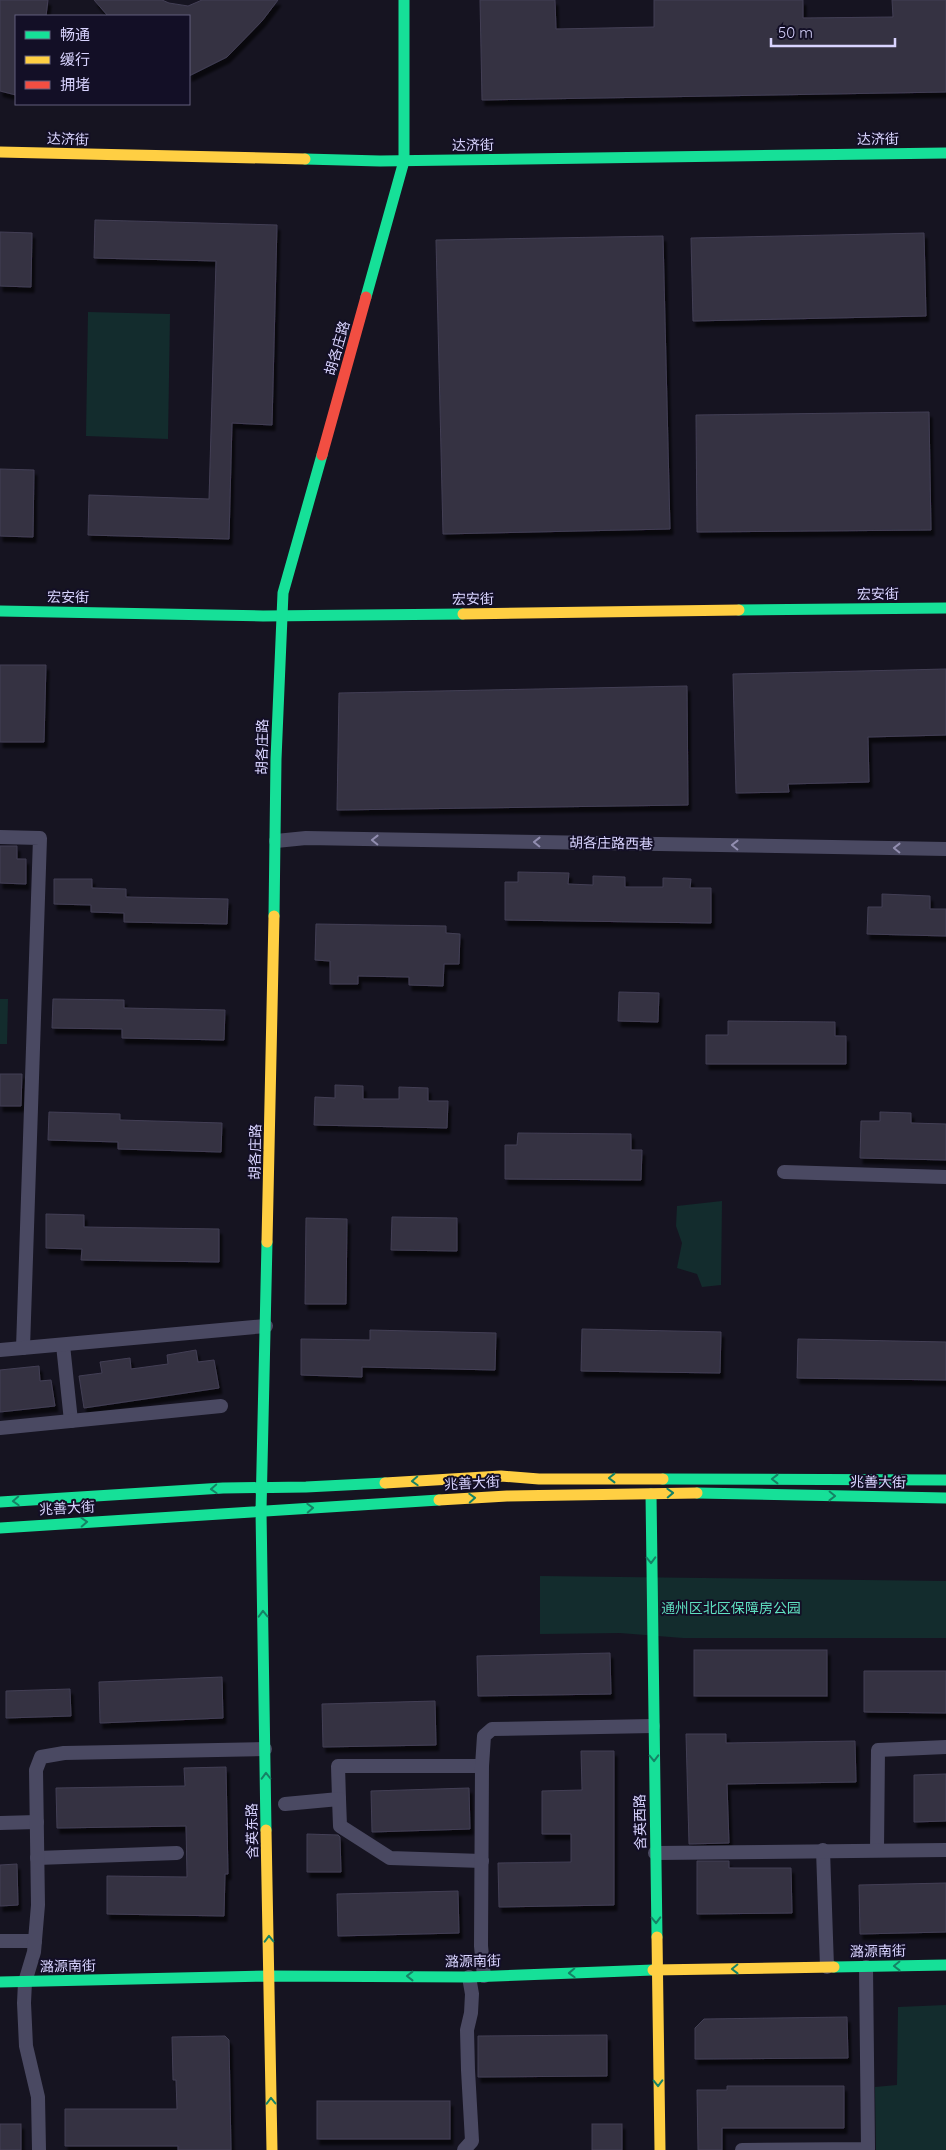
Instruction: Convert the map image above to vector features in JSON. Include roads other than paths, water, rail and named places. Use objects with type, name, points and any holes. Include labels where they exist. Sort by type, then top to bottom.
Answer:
[{"type":"street","name":"胡各庄路","points":[[262,1511],[276,841],[276,759],[283,593],[404,161],[404,0]]},
{"type":"street","name":"达济街","points":[[0,152],[404,161],[946,153]]},
{"type":"street","name":"宏安街","points":[[0,611],[282,616],[946,608]]},
{"type":"street","points":[[0,837],[40,838],[23,1348]]},
{"type":"street","name":"胡各庄路西巷","points":[[276,841],[306,838],[946,849]]},
{"type":"street","points":[[784,1172],[946,1177]]},
{"type":"street","points":[[0,1350],[266,1326]]},
{"type":"street","points":[[63,1345],[71,1421]]},
{"type":"street","points":[[0,1428],[221,1406]]},
{"type":"street","name":"兆善大街","points":[[0,1502],[223,1488],[262,1488],[502,1476],[539,1479],[946,1480]]},
{"type":"street","name":"兆善大街","points":[[0,1528],[507,1496],[650,1494],[946,1498]]},
{"type":"street","name":"含英西路","points":[[650,1494],[660,2150]]},
{"type":"street","name":"含英东路","points":[[262,1511],[272,2150]]},
{"type":"street","points":[[484,1976],[481,1946],[482,1766],[484,1736],[492,1729],[653,1726]]},
{"type":"street","points":[[877,1850],[878,1750],[946,1747]]},
{"type":"street","points":[[39,2150],[38,2097],[26,2046],[25,1982],[34,1952],[38,1905],[36,1770],[41,1758],[64,1753],[265,1749]]},
{"type":"street","points":[[482,1766],[338,1766],[340,1826],[390,1858],[482,1861]]},
{"type":"street","points":[[285,1804],[339,1799]]},
{"type":"street","points":[[0,1823],[36,1822]]},
{"type":"street","points":[[823,1850],[828,1967]]},
{"type":"street","points":[[655,1853],[946,1850]]},
{"type":"street","points":[[37,1858],[177,1853]]},
{"type":"street","points":[[0,1941],[35,1941]]},
{"type":"street","name":"潞源南街","points":[[0,1982],[268,1976],[469,1977],[656,1970],[946,1965]]},
{"type":"street","points":[[742,2150],[868,2149],[866,1967]]},
{"type":"street","points":[[464,2150],[472,2141],[467,2030],[471,2013],[472,1994],[469,1977]]},
{"type":"park label","name":"通州区北区保障房公园","points":[[731,1608]]}]
